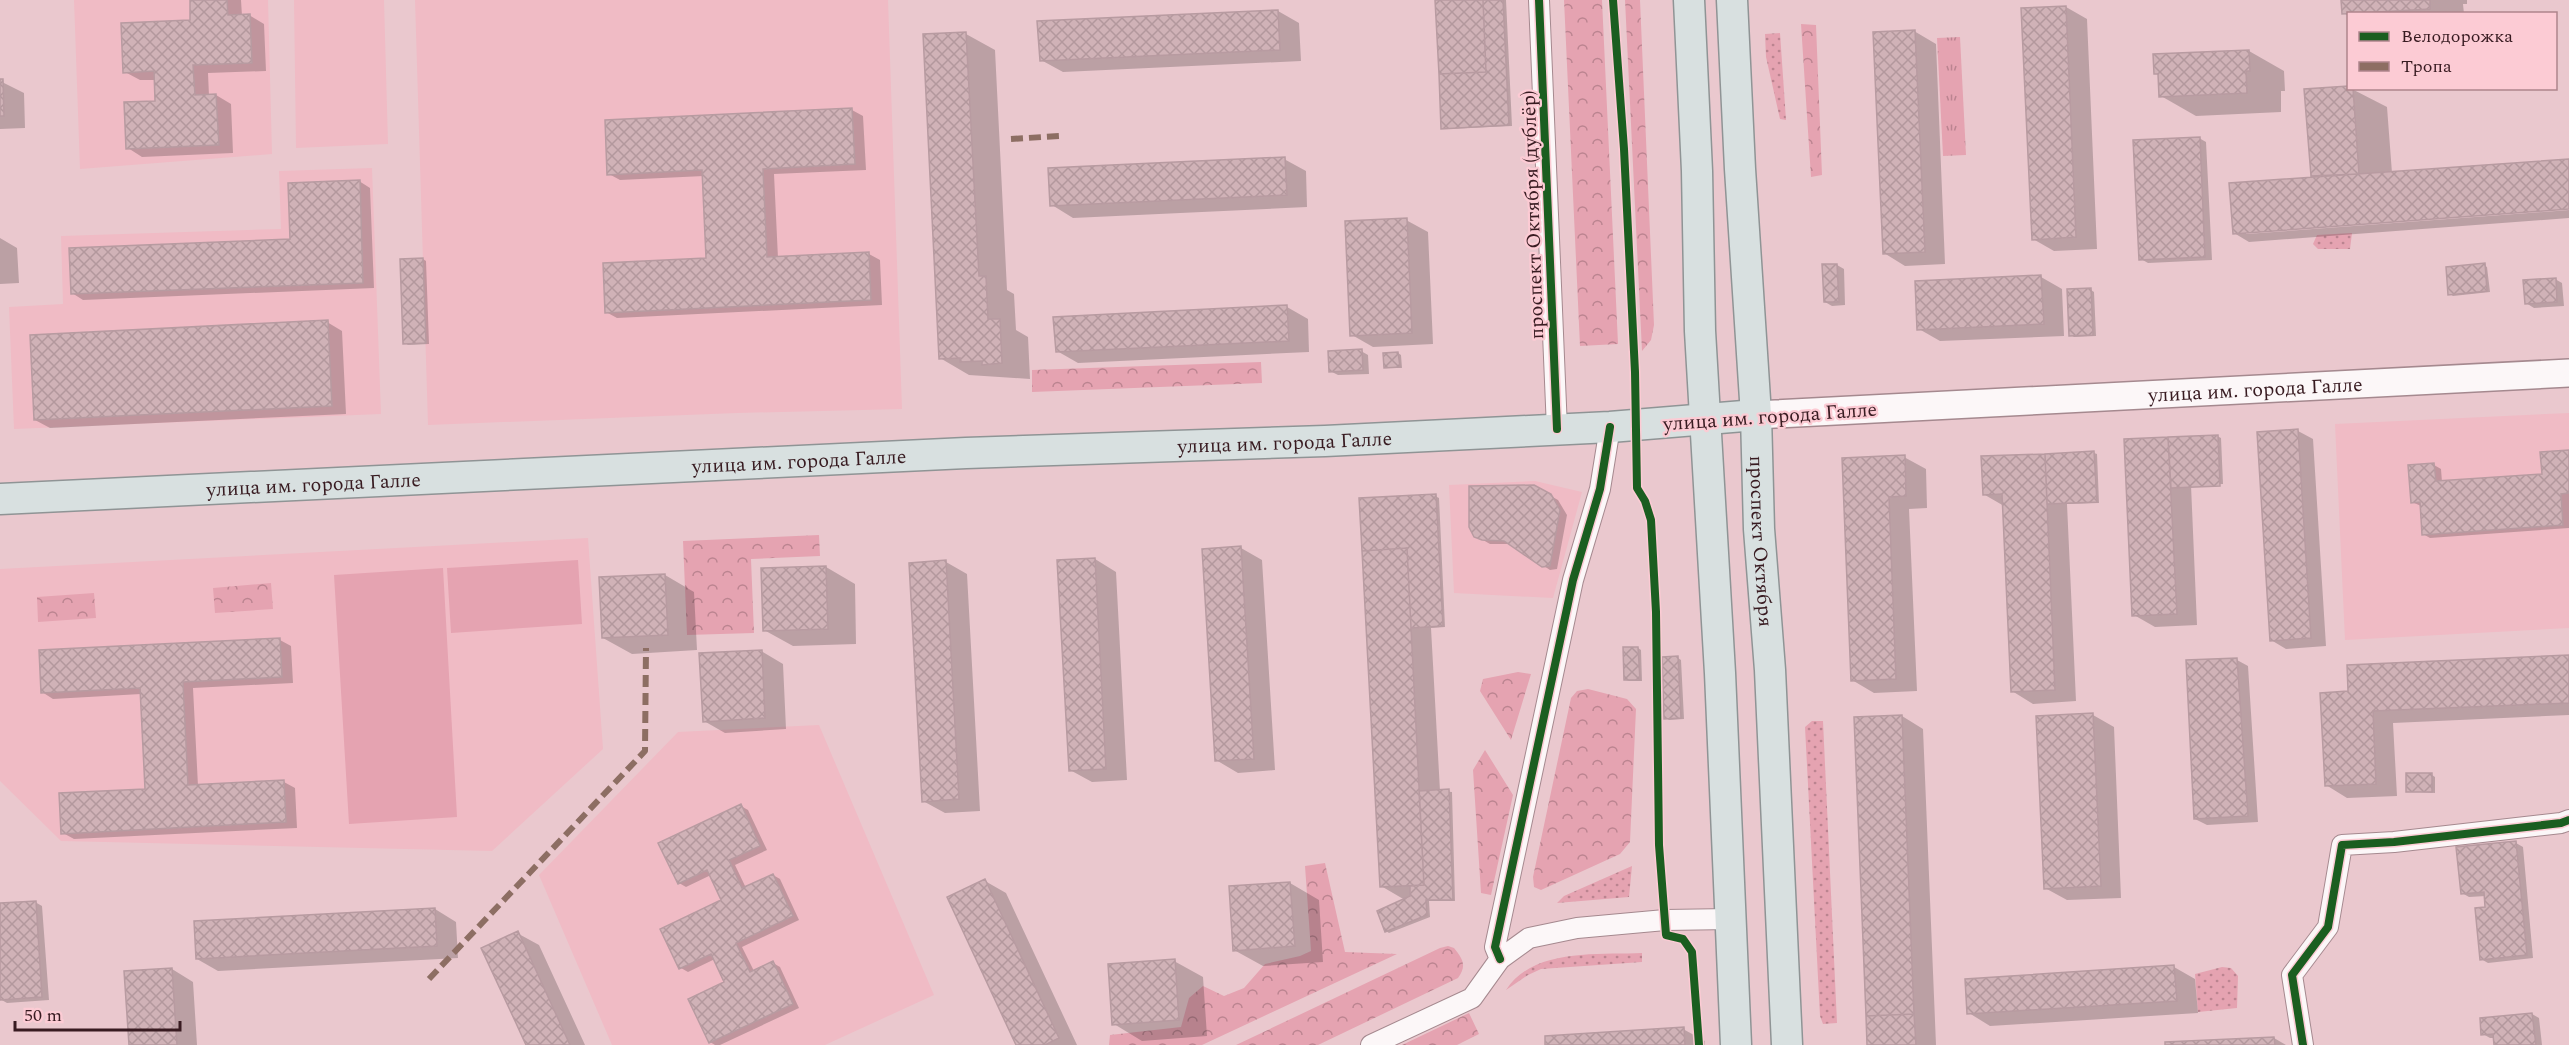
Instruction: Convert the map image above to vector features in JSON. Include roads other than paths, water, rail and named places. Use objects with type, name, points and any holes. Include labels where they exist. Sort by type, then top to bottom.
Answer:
[{"type":"main road","points":[[1689,0],[1697,171],[1700,331],[1720,673],[1736,1045]]},
{"type":"main road","name":"проспект Октября","points":[[1732,0],[1756,415],[1760,529],[1770,670],[1786,1045]]},
{"type":"main road","points":[[1697,171],[1740,169]]},
{"type":"main road","name":"улица им. города Галле","points":[[0,499],[955,453],[1325,441],[1610,427],[1756,415],[2569,373]]},
{"type":"main road","points":[[1720,673],[1770,670]]},
{"type":"street","name":"проспект Октября (дублёр)","points":[[1539,0],[1557,429]]},
{"type":"street","points":[[1500,959],[1495,947],[1573,580],[1600,489],[1610,427]]},
{"type":"street","points":[[2303,1045],[2292,975],[2328,927],[2342,845],[2405,841],[2561,823],[2569,820]]},
{"type":"street","points":[[1371,1045],[1472,998],[1500,959],[1529,938],[1553,932],[1665,920],[1731,919]]}]
